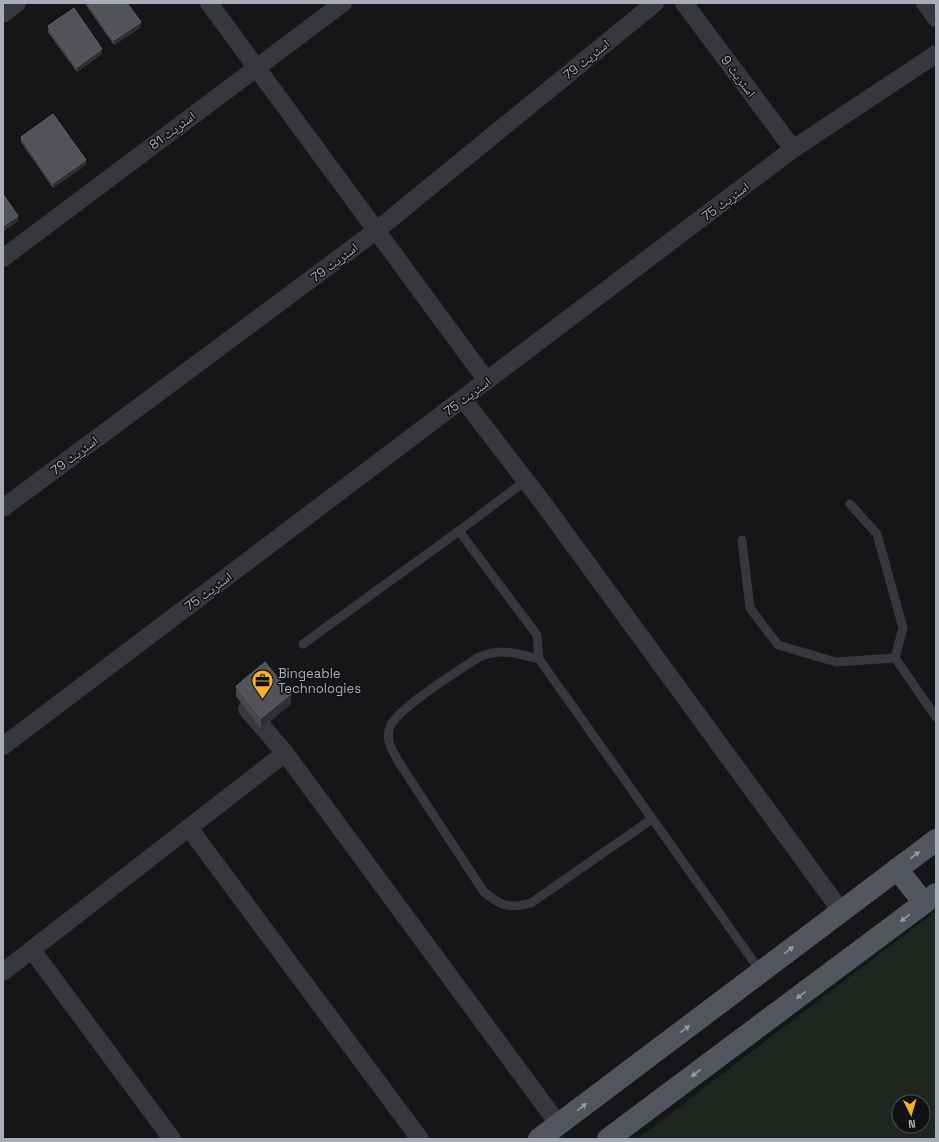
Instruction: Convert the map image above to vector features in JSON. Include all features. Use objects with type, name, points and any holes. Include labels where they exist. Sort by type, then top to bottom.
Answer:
[{"type":"main road","points":[[539,1139],[841,910],[936,840]]},
{"type":"main road","points":[[608,1139],[930,899],[897,869]]},
{"type":"street","points":[[3,14],[17,3]]},
{"type":"street","points":[[209,3],[488,381]]},
{"type":"street","name":"اسٹریٹ 81","points":[[3,258],[342,3]]},
{"type":"street","name":"اسٹریٹ 79","points":[[3,508],[377,230],[655,3]]},
{"type":"street","name":"اسٹریٹ 9","points":[[684,3],[793,150]]},
{"type":"street","points":[[925,3],[936,18]]},
{"type":"street","name":"اسٹریٹ 75","points":[[3,746],[793,150],[936,54]]},
{"type":"street","points":[[463,399],[543,503],[841,910]]},
{"type":"street","points":[[242,704],[285,753],[559,1125]]},
{"type":"street","points":[[3,972],[285,753]]},
{"type":"street","points":[[189,828],[420,1139]]},
{"type":"street","points":[[32,950],[172,1139]]},
{"type":"lane","points":[[303,644],[459,531],[525,481]]},
{"type":"lane","points":[[850,504],[877,534],[903,628],[895,658],[936,717]]},
{"type":"lane","points":[[459,531],[537,635],[539,659],[761,972]]},
{"type":"lane","points":[[742,540],[750,608],[778,645],[836,662],[895,658]]},
{"type":"lane","points":[[539,659],[513,652],[494,652],[479,657],[401,713],[390,727],[389,744],[398,761],[484,892],[498,903],[516,907],[531,903],[652,819]]},
{"type":"shaded area","points":[[936,911],[936,1139],[637,1139]]},
{"type":"building","points":[[88,3],[127,3],[141,22],[114,40]]},
{"type":"building","points":[[74,8],[102,49],[77,67],[48,26]]},
{"type":"building","points":[[53,114],[86,160],[53,183],[21,137]]},
{"type":"building","points":[[3,194],[18,216],[3,226]]},
{"type":"building","name":"Bingeable Technologies","points":[[265,662],[291,694],[261,718],[236,686]]},
{"type":"place","name":"Bingeable Technologies","points":[[263,700]]}]
